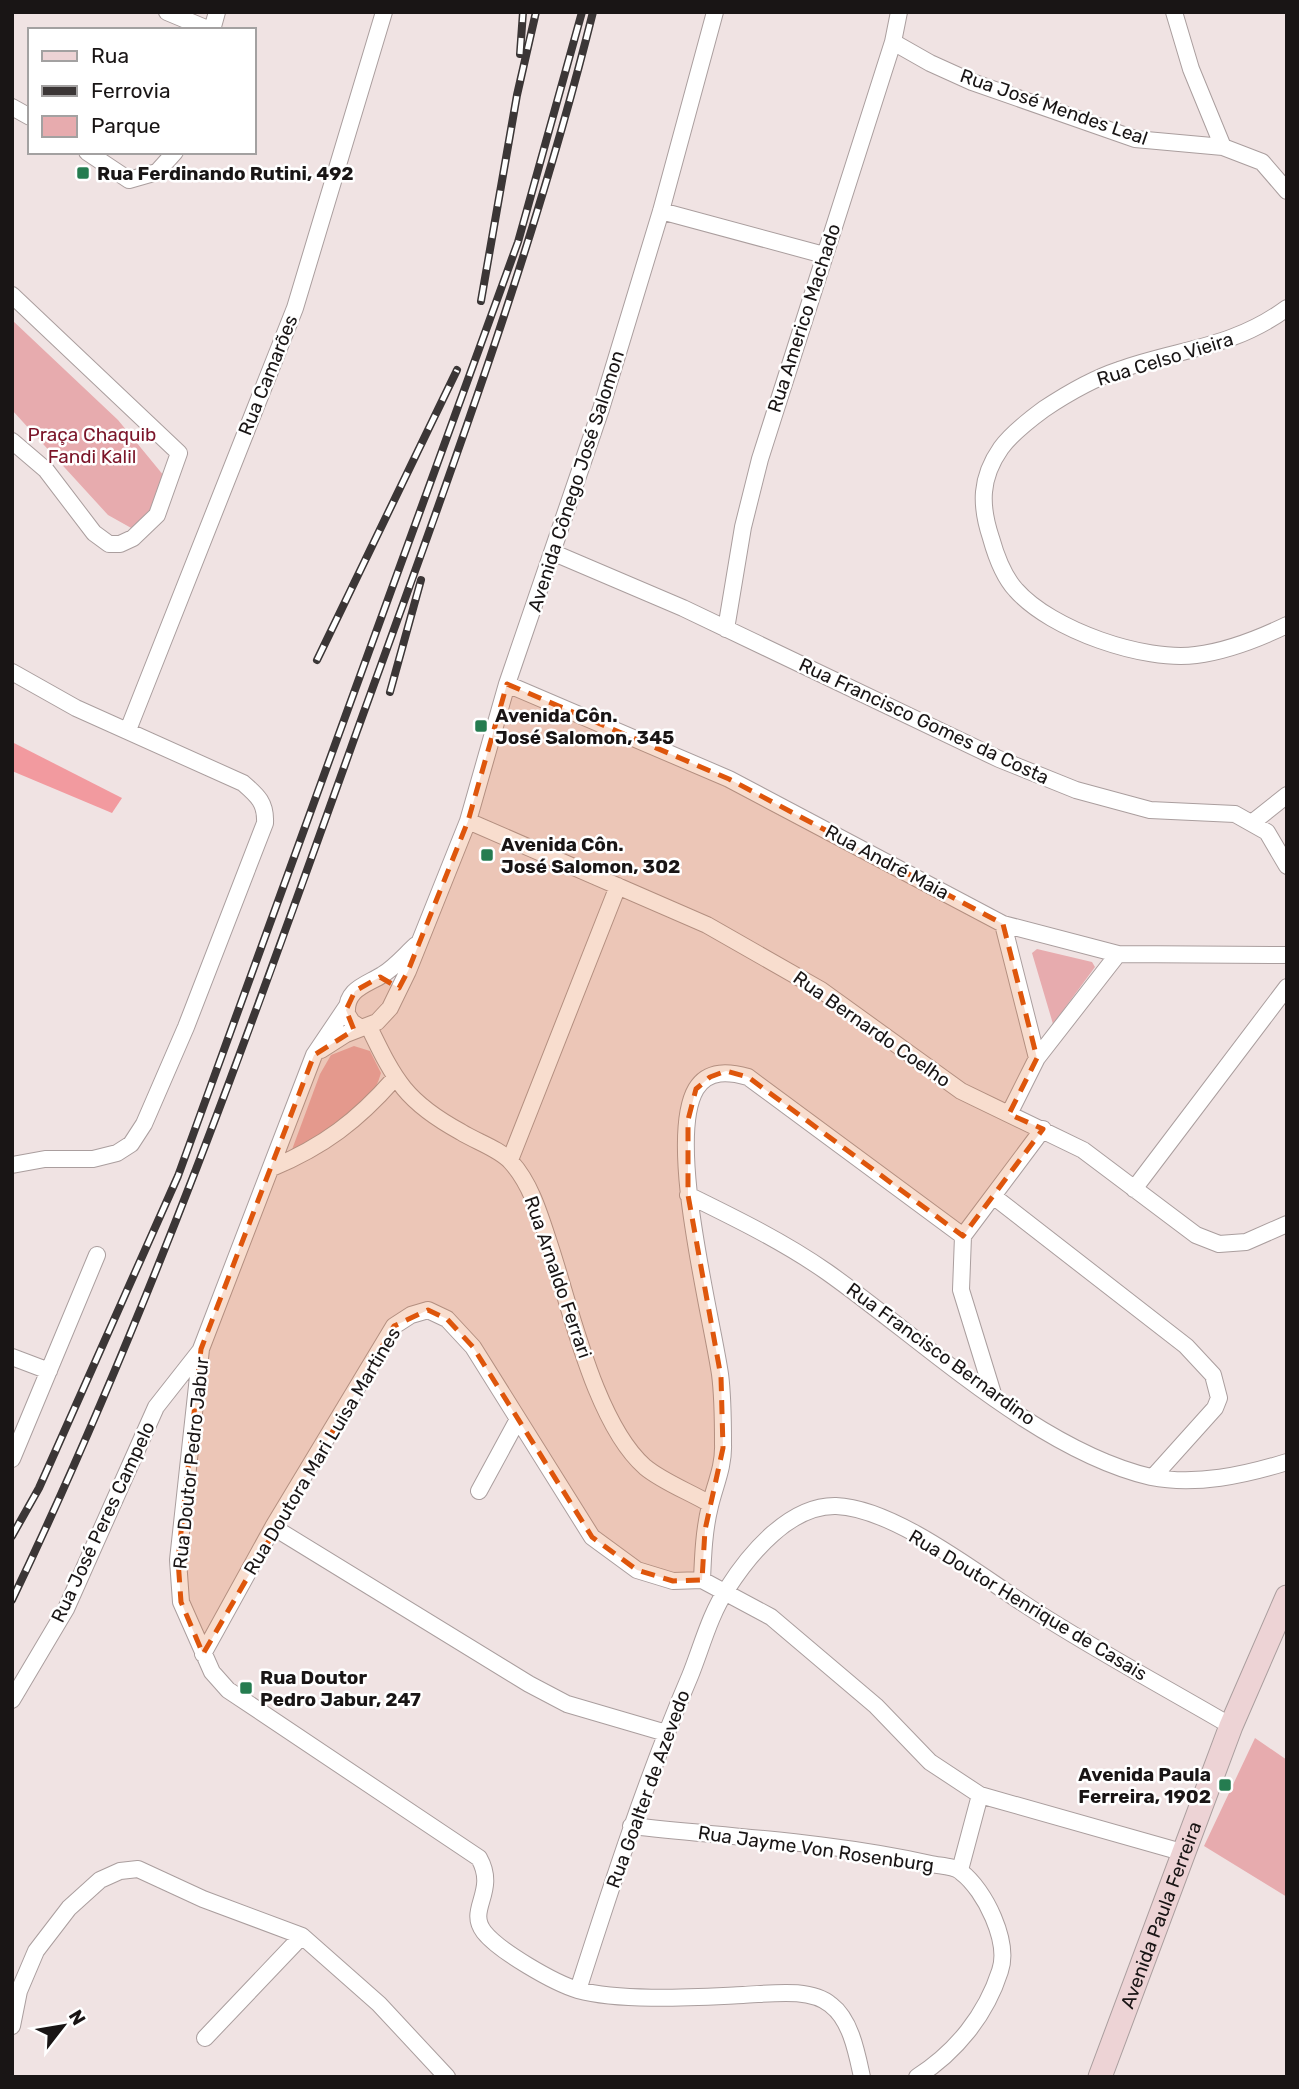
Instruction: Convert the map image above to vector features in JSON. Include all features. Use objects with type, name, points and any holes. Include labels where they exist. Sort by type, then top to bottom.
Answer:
[{"type":"main road","name":"Avenida Paula Ferreira","points":[[1100,2077],[1231,1726],[1284,1606]]},
{"type":"street","points":[[167,12],[206,28]]},
{"type":"street","name":"Rua Camarões","points":[[128,730],[295,308],[384,12]]},
{"type":"street","name":"Avenida Cônego José Salomon","points":[[394,999],[468,821],[507,684],[554,553],[661,211],[715,12]]},
{"type":"street","name":"Rua Americo Machado","points":[[726,629],[743,527],[760,459],[893,42],[899,12]]},
{"type":"street","points":[[1174,12],[1191,69],[1223,147],[1262,162],[1287,191]]},
{"type":"street","name":"Rua José Mendes Leal","points":[[893,42],[972,82],[1135,139],[1223,147]]},
{"type":"street","points":[[12,107],[28,116]]},
{"type":"street","points":[[90,154],[129,180],[157,172],[173,154]]},
{"type":"street","points":[[661,211],[824,255]]},
{"type":"street","points":[[12,295],[179,453],[157,515],[133,538],[120,544],[109,544],[94,533],[46,471],[12,440]]},
{"type":"street","name":"Rua Celso Vieira","points":[[1287,308],[1260,327],[1219,344],[1120,369],[1074,388],[1028,420],[1002,447],[985,476],[982,510],[998,562],[1016,591],[1065,626],[1129,650],[1195,655],[1254,641],[1287,625]]},
{"type":"street","name":"Rua Francisco Gomes da Costa","points":[[554,553],[726,629],[999,759],[1076,790],[1150,810],[1215,810],[1254,822]]},
{"type":"street","points":[[12,672],[76,708],[243,783],[258,796],[266,808],[265,823],[186,1027],[144,1124],[131,1144],[117,1153],[93,1159],[45,1159],[12,1165]]},
{"type":"street","name":"Rua André Maia","points":[[507,684],[729,779],[1003,924],[1118,954],[1287,955]]},
{"type":"street","points":[[1287,795],[1254,822],[1267,832],[1287,866]]},
{"type":"street","name":"Rua Bernardo Coelho","points":[[468,821],[707,925],[821,990],[961,1091],[1083,1150],[1196,1235],[1219,1244],[1246,1242],[1287,1224]]},
{"type":"street","points":[[510,1160],[618,887]]},
{"type":"street","points":[[1003,924],[1037,1058]]},
{"type":"street","name":"Avenida Cônego José Salomon","points":[[380,977],[418,944]]},
{"type":"street","points":[[1009,1114],[1037,1058],[1118,954]]},
{"type":"street","points":[[314,1055],[333,1040],[365,1028],[385,1014],[394,999],[389,984],[380,977],[363,984],[351,996],[347,1006],[352,1022],[365,1028]]},
{"type":"street","points":[[1134,1189],[1287,988]]},
{"type":"street","name":"Rua Doutor Pedro Jabur","points":[[347,1006],[314,1055],[201,1349],[178,1560],[181,1602],[212,1672],[228,1690],[479,1858],[486,1871],[487,1886],[477,1916],[479,1925],[499,1947],[578,1990]]},
{"type":"street","name":"Rua Arnaldo Ferrari","points":[[365,1028],[394,1079],[410,1098],[443,1123],[510,1160],[525,1183],[540,1216],[600,1396],[617,1433],[646,1467],[710,1504]]},
{"type":"street","points":[[702,1580],[710,1504],[720,1475],[723,1448],[721,1377],[688,1195],[688,1120],[696,1089],[710,1077],[726,1071],[748,1077],[963,1236]]},
{"type":"street","points":[[272,1168],[328,1142],[375,1101],[394,1079]]},
{"type":"street","points":[[995,1397],[961,1290],[963,1236],[1043,1129]]},
{"type":"street","name":"Rua Francisco Bernardino","points":[[688,1195],[753,1227],[826,1271],[995,1397],[1090,1457],[1153,1477],[1211,1480],[1287,1462]]},
{"type":"street","points":[[993,1196],[1186,1346],[1213,1375],[1219,1398],[1215,1408],[1153,1477]]},
{"type":"street","points":[[12,1459],[97,1255]]},
{"type":"street","name":"Rua Doutora Mari Luisa Martines","points":[[203,1654],[273,1527],[394,1326],[411,1315],[428,1310],[447,1319],[473,1347],[592,1537],[637,1570],[673,1581],[702,1580],[726,1590],[771,1616],[876,1706],[930,1762],[980,1795],[1185,1853]]},
{"type":"street","name":"Rua José Peres Campelo","points":[[12,1700],[66,1609],[156,1407],[201,1349]]},
{"type":"street","points":[[12,1357],[49,1371]]},
{"type":"street","points":[[479,1491],[517,1421]]},
{"type":"street","name":"Rua Doutor Henrique de Casais","points":[[726,1590],[757,1551],[793,1518],[811,1509],[836,1506],[865,1511],[932,1543],[1036,1612],[1231,1726]]},
{"type":"street","points":[[273,1527],[566,1704],[666,1733]]},
{"type":"street","name":"Rua Goalter de Azevedo","points":[[578,1990],[631,1825],[726,1590]]},
{"type":"street","points":[[960,1870],[980,1795]]},
{"type":"street","name":"Rua Jayme Von Rosenburg","points":[[631,1825],[899,1857],[960,1870],[987,1904],[1000,1936],[1003,1962],[994,1991],[977,2021],[952,2049],[917,2077]]},
{"type":"street","points":[[12,2026],[19,1991],[36,1951],[69,1908],[100,1880],[120,1871],[138,1870],[203,1899],[302,1936],[379,2004],[447,2077]]},
{"type":"street","points":[[205,2038],[302,1936]]},
{"type":"street","points":[[578,1990],[625,1995],[706,1997],[784,1993],[812,1997],[830,2003],[844,2019],[862,2077]]},
{"type":"highlighted area","points":[[507,684],[729,779],[1003,924],[1037,1058],[1009,1114],[1043,1129],[963,1236],[748,1077],[726,1071],[710,1077],[696,1089],[688,1120],[688,1195],[721,1377],[723,1448],[705,1530],[702,1580],[673,1581],[637,1570],[592,1537],[473,1347],[447,1319],[428,1310],[394,1326],[203,1654],[181,1602],[178,1560],[201,1349],[314,1055],[354,1030],[346,1010],[355,991],[380,977],[399,988],[408,971],[468,821]]},
{"type":"green space","name":"Praça Chaquib Fandi Kalil","points":[[12,320],[118,420],[164,476],[152,510],[133,529],[108,515],[12,410]]},
{"type":"green space","points":[[1037,949],[1092,962],[1095,967],[1053,1024],[1032,953]]},
{"type":"green space","points":[[354,1046],[370,1051],[381,1073],[375,1088],[357,1112],[290,1155],[320,1074],[331,1055]]},
{"type":"green space","points":[[1255,1738],[1287,1760],[1287,1897],[1204,1846]]},
{"type":"shaded area","points":[[12,742],[122,798],[112,813],[12,771]]},
{"type":"railway","points":[[520,54],[523,12]]},
{"type":"railway","points":[[481,301],[517,95],[536,12]]},
{"type":"railway","points":[[12,1536],[39,1488],[178,1176],[518,242],[582,12]]},
{"type":"railway","points":[[12,1600],[61,1494],[153,1279],[278,951],[484,375],[542,194],[593,12]]},
{"type":"railway","points":[[317,660],[457,370]]},
{"type":"railway","points":[[390,692],[421,580]]},
{"type":"place","name":"Rua Ferdinando Rutini, 492","points":[[83,173]]},
{"type":"place","name":"Avenida Côn. José Salomon, 345","points":[[481,726]]},
{"type":"place","name":"Avenida Côn. José Salomon, 302","points":[[487,855]]},
{"type":"place","name":"Rua Doutor Pedro Jabur, 247","points":[[246,1688]]},
{"type":"place","name":"Avenida Paula Ferreira, 1902","points":[[1225,1785]]}]
